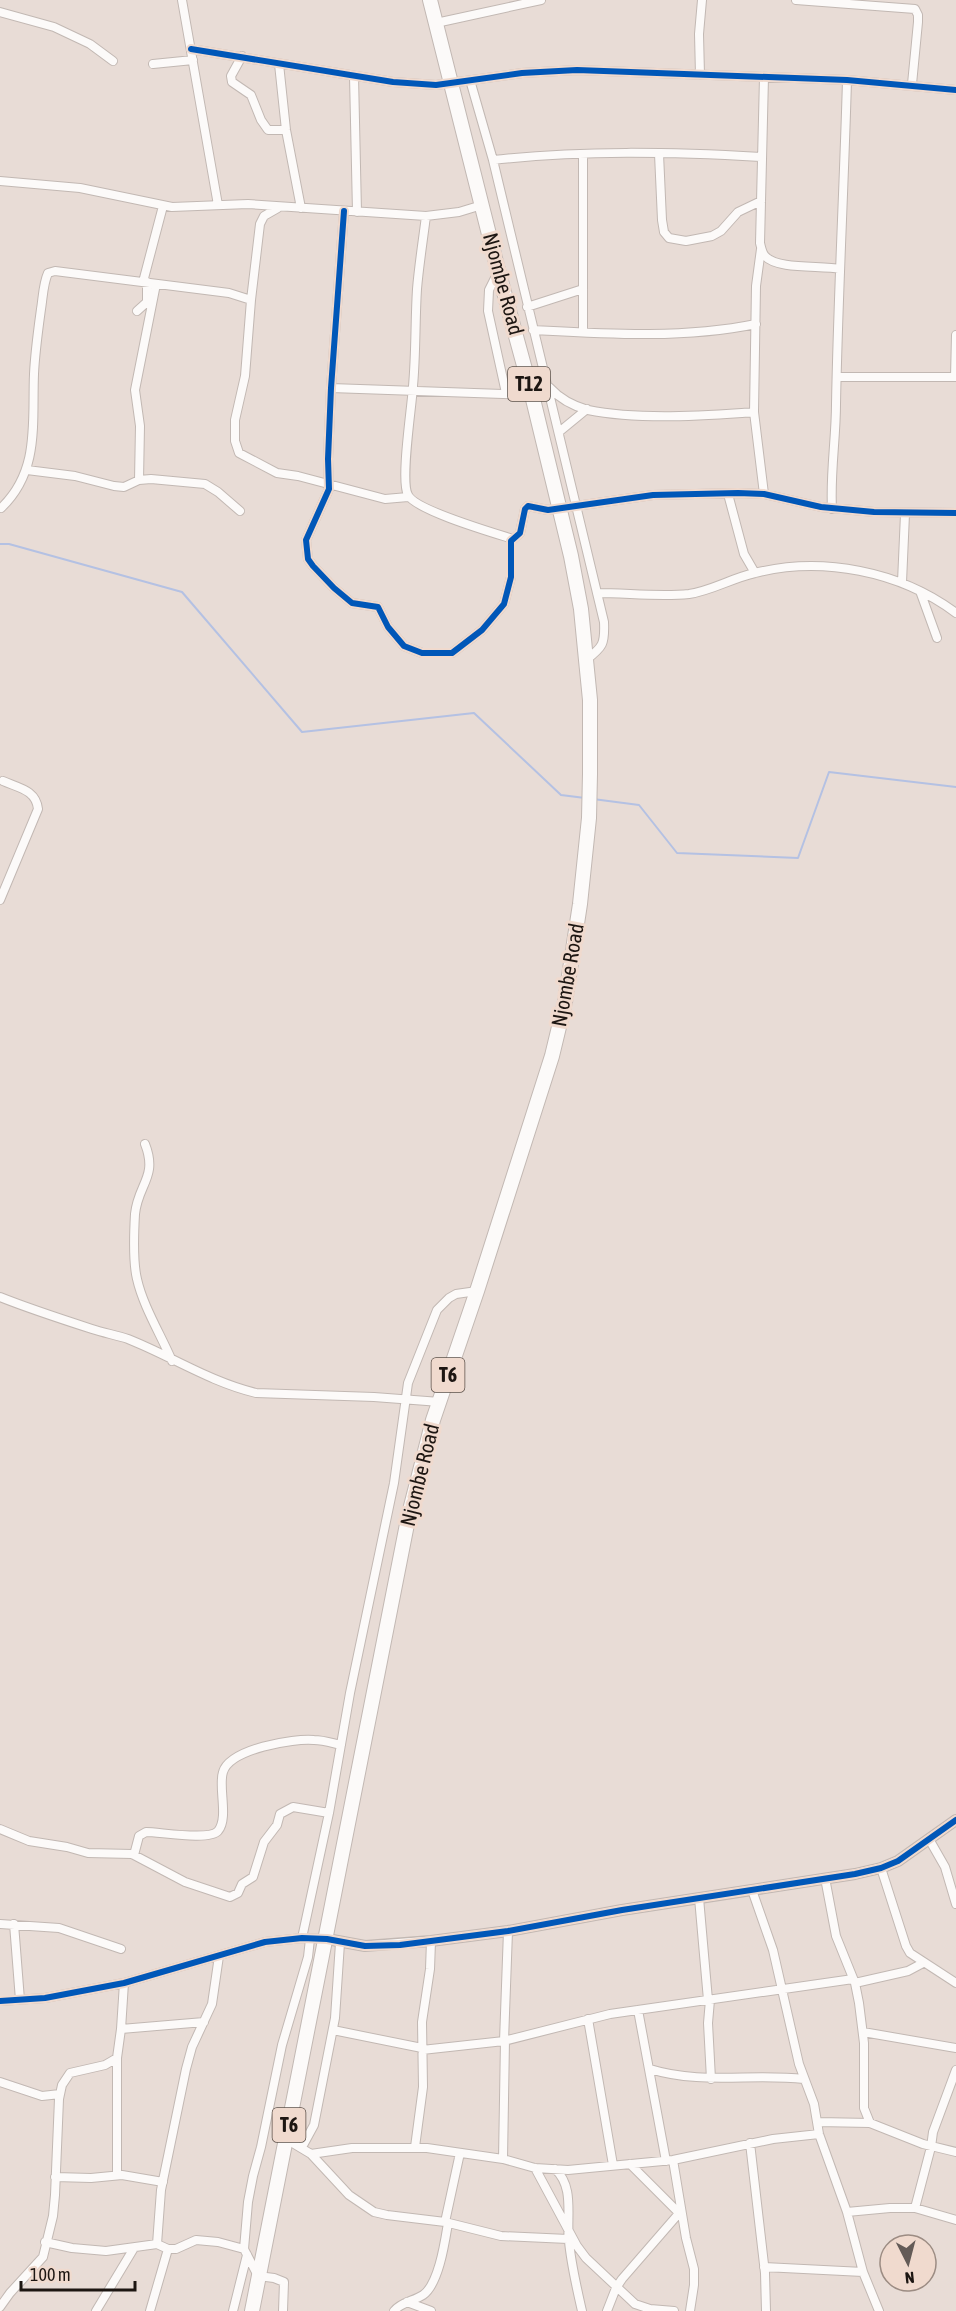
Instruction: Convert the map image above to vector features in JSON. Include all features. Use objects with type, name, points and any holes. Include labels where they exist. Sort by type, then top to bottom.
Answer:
[{"type":"highway","name":"Njombe Road","points":[[334,1941],[409,1514],[422,1459],[440,1401],[552,1056],[573,958],[589,818],[590,699],[581,609],[532,395],[430,0]]},
{"type":"highway","name":"T6","points":[[252,2311],[285,2139],[334,1941]]},
{"type":"street","points":[[182,0],[218,205]]},
{"type":"street","points":[[436,23],[541,0]]},
{"type":"street","points":[[700,75],[699,34],[702,0]]},
{"type":"street","points":[[796,0],[851,2],[915,9],[918,22],[912,84]]},
{"type":"street","points":[[0,12],[54,27],[90,44],[113,61]]},
{"type":"street","points":[[190,49],[393,82],[452,84],[522,73],[577,70],[847,80],[912,84],[956,90]]},
{"type":"street","points":[[242,56],[231,76],[232,82],[251,95],[261,120],[268,130],[286,130]]},
{"type":"street","points":[[153,64],[193,60]]},
{"type":"street","points":[[279,63],[286,130],[301,208]]},
{"type":"street","points":[[354,76],[357,212]]},
{"type":"street","points":[[764,77],[760,201],[761,249],[757,266],[754,412],[764,494]]},
{"type":"street","points":[[832,509],[847,80]]},
{"type":"street","points":[[470,81],[493,160],[604,622],[605,637],[602,645],[586,660]]},
{"type":"street","points":[[493,160],[583,154],[761,157]]},
{"type":"street","points":[[583,154],[583,332]]},
{"type":"street","points":[[659,154],[664,232],[669,237],[686,241],[712,236],[721,231],[738,212],[760,201]]},
{"type":"street","points":[[0,181],[80,188],[163,206],[248,204],[280,208],[426,216],[459,212],[482,205]]},
{"type":"street","points":[[137,310],[147,302],[145,282],[163,206]]},
{"type":"street","points":[[280,208],[261,219],[245,376],[236,420],[237,449],[243,456],[273,471],[385,499],[408,497],[421,505],[476,528],[513,538]]},
{"type":"street","points":[[344,211],[331,388],[329,484],[326,497],[306,540],[308,559],[321,576],[352,603],[378,607],[388,627],[404,646],[422,653],[452,653],[491,621],[504,604],[510,584],[509,547],[513,538],[520,533],[525,509],[528,506],[548,510],[653,495],[764,494],[832,509],[905,514],[956,513]]},
{"type":"street","points":[[408,497],[406,456],[413,390],[417,290],[426,216]]},
{"type":"street","points":[[761,249],[770,260],[782,264],[840,269]]},
{"type":"street","points":[[498,270],[487,300],[506,393]]},
{"type":"street","points":[[1,508],[18,489],[27,470],[34,418],[36,348],[48,273],[55,271],[229,293],[251,300]]},
{"type":"street","points":[[139,480],[140,426],[135,390],[156,284]]},
{"type":"street","points":[[527,306],[583,289]]},
{"type":"street","points":[[533,330],[705,332],[756,324]]},
{"type":"street","points":[[837,377],[955,377],[956,335]]},
{"type":"street","points":[[548,386],[557,396],[587,409],[666,415],[754,412]]},
{"type":"street","points":[[331,388],[532,395]]},
{"type":"street","points":[[559,432],[587,409]]},
{"type":"street","points":[[27,470],[49,471],[114,486],[129,486],[139,480],[151,479],[205,484],[240,511]]},
{"type":"street","points":[[728,494],[744,554],[755,573]]},
{"type":"street","points":[[902,582],[905,514]]},
{"type":"street","points":[[597,593],[690,594],[755,573],[784,567],[846,568],[902,582],[942,602],[956,613]]},
{"type":"street","points":[[920,591],[937,638]]},
{"type":"street","points":[[0,900],[38,809],[35,796],[3,781]]},
{"type":"street","points":[[145,1144],[150,1157],[150,1174],[139,1195],[135,1214],[137,1278],[172,1361]]},
{"type":"street","points":[[233,2311],[246,2251],[253,2176],[282,2045],[308,1957],[306,1939],[341,1745],[394,1483],[405,1398],[414,1366],[437,1310],[448,1298],[456,1294],[477,1291]]},
{"type":"street","points":[[0,1297],[31,1310],[120,1336],[222,1383],[256,1393],[440,1401]]},
{"type":"street","points":[[134,1855],[139,1836],[146,1832],[201,1835],[216,1832],[219,1829],[222,1815],[222,1773],[230,1762],[245,1752],[295,1740],[315,1740],[341,1745]]},
{"type":"street","points":[[0,1829],[28,1841],[88,1853],[134,1855],[185,1882],[225,1896],[232,1896],[242,1884],[253,1877],[264,1842],[277,1826],[280,1814],[293,1807],[329,1813]]},
{"type":"street","points":[[0,2001],[78,1993],[124,1983],[265,1942],[306,1939],[365,1946],[508,1932],[622,1910],[881,1868],[898,1861],[956,1820]]},
{"type":"street","points":[[929,1839],[945,1867],[956,1904]]},
{"type":"street","points":[[881,1868],[910,1953],[956,1983]]},
{"type":"street","points":[[825,1878],[836,1936],[854,1981],[863,2032],[864,2108],[870,2123]]},
{"type":"street","points":[[752,1890],[773,1950],[799,2064],[814,2104],[819,2134],[879,2311]]},
{"type":"street","points":[[699,1898],[709,2000],[711,2079]]},
{"type":"street","points":[[0,1924],[59,1928],[122,1949]]},
{"type":"street","points":[[14,1924],[20,2000]]},
{"type":"street","points":[[503,2159],[508,1932]]},
{"type":"street","points":[[302,2147],[314,2125],[337,2008],[334,1941]]},
{"type":"street","points":[[415,2147],[423,2087],[422,2022],[430,1969],[431,1941]]},
{"type":"street","points":[[157,2244],[163,2182],[189,2058],[212,2004],[219,1956]]},
{"type":"street","points":[[333,2030],[422,2049],[504,2041],[588,2019],[638,2010],[854,1981],[908,1971],[923,1963]]},
{"type":"street","points":[[117,2175],[117,2058],[124,1983]]},
{"type":"street","points":[[638,2010],[695,2277],[690,2311]]},
{"type":"street","points":[[588,2019],[613,2165]]},
{"type":"street","points":[[121,2029],[204,2022]]},
{"type":"street","points":[[863,2032],[956,2048]]},
{"type":"street","points":[[0,2307],[43,2257],[53,2216],[62,2085],[70,2073],[105,2065],[117,2058]]},
{"type":"street","points":[[650,2069],[684,2078],[785,2077],[804,2079]]},
{"type":"street","points":[[915,2208],[939,2112],[956,2070]]},
{"type":"street","points":[[0,2082],[42,2096],[60,2094]]},
{"type":"street","points":[[818,2121],[870,2123],[931,2147],[956,2152]]},
{"type":"street","points":[[311,2154],[352,2148],[415,2147],[503,2159],[535,2168],[555,2169],[670,2161],[792,2136],[819,2134]]},
{"type":"street","points":[[285,2139],[311,2154],[349,2195],[374,2211],[387,2216],[446,2222],[501,2236],[568,2239]]},
{"type":"street","points":[[750,2144],[764,2267],[766,2311]]},
{"type":"street","points":[[394,2311],[400,2305],[425,2294],[431,2287],[441,2258],[460,2153]]},
{"type":"street","points":[[630,2164],[680,2212]]},
{"type":"street","points":[[535,2168],[586,2258],[635,2304],[650,2309],[674,2311]]},
{"type":"street","points":[[555,2169],[565,2183],[569,2205],[568,2239],[582,2311]]},
{"type":"street","points":[[55,2176],[91,2178],[117,2175],[163,2182]]},
{"type":"street","points":[[846,2212],[915,2208],[956,2220]]},
{"type":"street","points":[[607,2311],[616,2288],[680,2212]]},
{"type":"street","points":[[45,2242],[90,2250],[124,2250],[157,2244],[168,2249],[176,2249],[196,2240],[218,2242],[246,2251]]},
{"type":"street","points":[[96,2311],[134,2248]]},
{"type":"street","points":[[150,2311],[168,2249]]},
{"type":"street","points":[[246,2251],[253,2270],[258,2276],[284,2282],[283,2311]]},
{"type":"street","points":[[764,2267],[864,2272]]},
{"type":"street","points":[[407,2302],[431,2311]]},
{"type":"waterway","points":[[0,544],[9,544],[182,592],[302,732],[474,713],[561,795],[585,798]]},
{"type":"waterway","points":[[593,799],[639,805],[677,853],[798,858],[829,772],[956,787]]},
{"type":"cycle path","points":[[191,49],[393,82],[436,85],[522,73],[577,70],[847,80],[956,90]]},
{"type":"cycle path","points":[[344,211],[331,388],[329,489],[306,540],[308,559],[334,588],[352,603],[378,607],[388,627],[404,646],[422,653],[452,653],[482,630],[504,604],[511,577],[511,541],[520,533],[525,509],[528,506],[548,510],[653,495],[738,493],[764,494],[821,507],[874,512],[956,513]]},
{"type":"cycle path","points":[[0,2001],[45,1998],[124,1983],[265,1942],[302,1938],[327,1939],[365,1946],[400,1945],[508,1931],[622,1910],[855,1874],[898,1861],[956,1820]]}]
